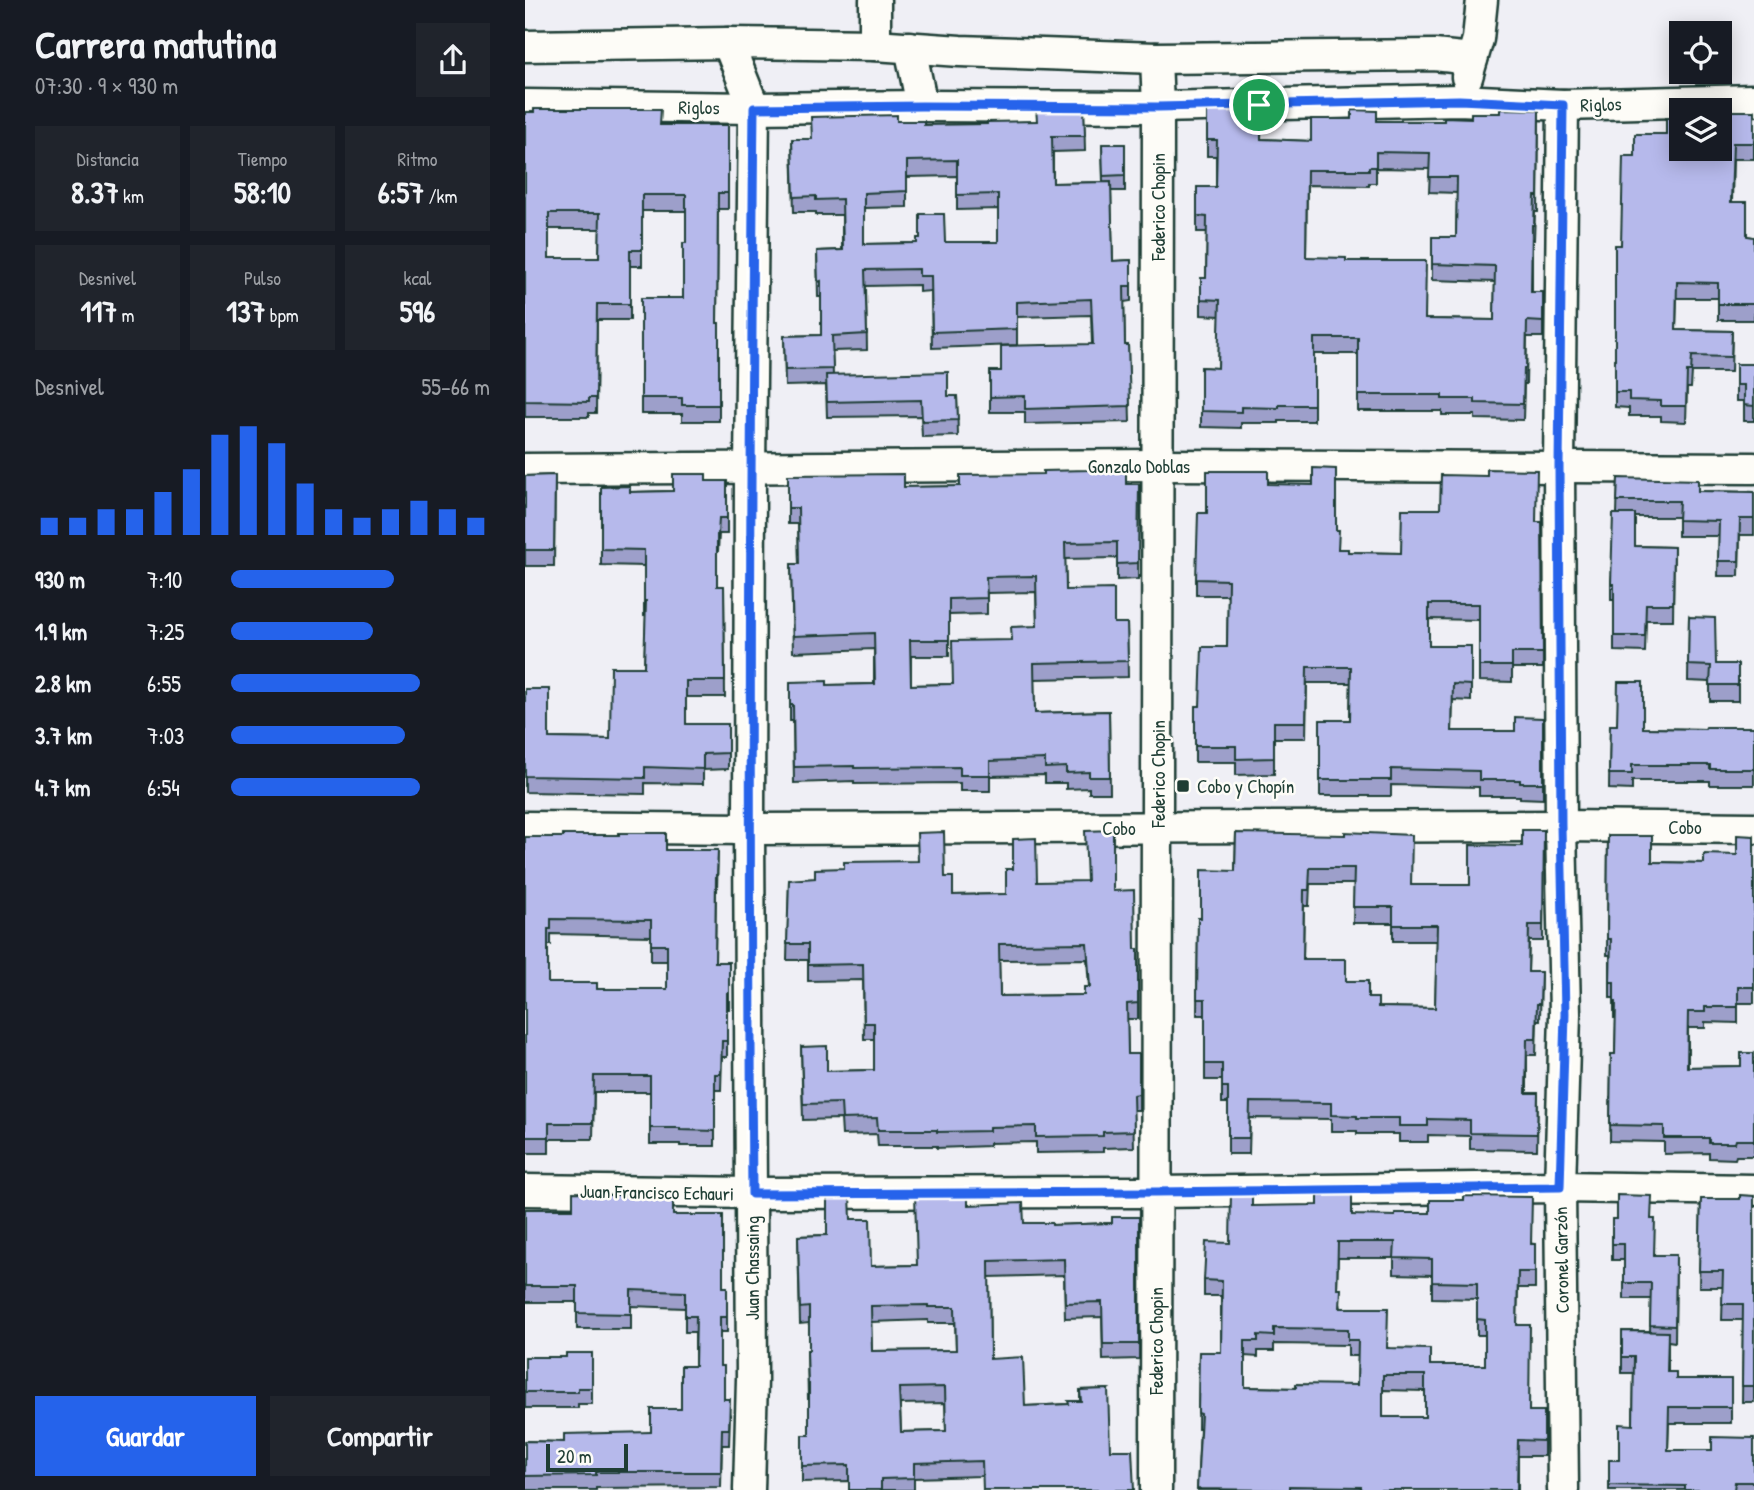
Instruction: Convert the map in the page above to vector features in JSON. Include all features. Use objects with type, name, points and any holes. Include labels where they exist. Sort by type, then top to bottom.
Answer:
[{"type":"street","points":[[875,45],[876,0]]},
{"type":"street","points":[[1459,100],[1478,40],[1482,0]]},
{"type":"street","name":"Juan Chassaing","points":[[728,44],[754,108],[750,468],[752,1379],[749,1490]]},
{"type":"street","points":[[525,46],[875,45],[1156,58],[1434,55],[1472,59]]},
{"type":"street","points":[[910,47],[922,106]]},
{"type":"street","name":"Federico Chopin","points":[[1156,58],[1156,1490]]},
{"type":"street","name":"Riglos","points":[[525,105],[754,108],[1158,107],[1459,100],[1563,105],[1754,100]]},
{"type":"street","name":"Coronel Garzón","points":[[1563,105],[1559,466],[1565,1014],[1560,1187],[1563,1490]]},
{"type":"street","name":"Gonzalo Doblas","points":[[525,468],[1158,465],[1754,468]]},
{"type":"street","name":"Cobo","points":[[525,827],[1754,828]]},
{"type":"street","name":"Juan Francisco Echauri","points":[[525,1190],[752,1194],[1560,1187],[1754,1190]]},
{"type":"building","points":[[1036,108],[1084,108],[1085,136],[1052,136],[1053,183],[1111,182],[1113,261],[1131,260],[1131,286],[1124,286],[1130,406],[1025,409],[1025,396],[990,397],[990,371],[1001,371],[1001,346],[1093,344],[1091,299],[1017,302],[1017,329],[932,332],[931,276],[919,276],[919,269],[865,270],[867,334],[832,336],[833,369],[785,370],[784,336],[821,335],[821,281],[818,282],[817,251],[843,250],[842,199],[794,197],[792,139],[812,139],[811,117],[897,115],[897,121],[924,121],[924,125],[1037,121]],"holes":[[[957,160],[957,195],[998,194],[998,242],[945,242],[944,214],[920,214],[920,238],[917,238],[917,243],[864,244],[864,193],[907,191],[907,161]]]},
{"type":"building","points":[[1207,108],[1262,108],[1261,139],[1311,141],[1311,119],[1352,119],[1352,110],[1377,111],[1377,121],[1444,121],[1444,117],[1471,118],[1471,113],[1500,113],[1500,109],[1539,110],[1538,196],[1535,196],[1532,225],[1531,292],[1543,292],[1543,322],[1527,321],[1523,404],[1475,403],[1475,399],[1442,399],[1442,395],[1358,395],[1358,338],[1314,338],[1314,405],[1241,407],[1241,412],[1201,411],[1201,367],[1218,368],[1220,300],[1201,299],[1201,278],[1206,278],[1207,217],[1197,216],[1197,187],[1216,187],[1217,140],[1207,140]],"holes":[[[1376,152],[1430,153],[1429,177],[1457,177],[1456,237],[1432,237],[1432,264],[1495,266],[1494,320],[1425,319],[1426,261],[1346,261],[1346,258],[1306,257],[1307,170],[1369,170],[1369,167],[1376,167]]]},
{"type":"building","points":[[534,109],[661,109],[660,125],[728,125],[728,193],[718,193],[719,405],[682,405],[682,398],[641,398],[641,298],[683,298],[686,195],[642,195],[642,250],[630,250],[630,304],[597,304],[596,398],[589,398],[589,402],[525,401],[525,112],[534,112]],"holes":[[[549,213],[600,213],[599,258],[549,258]]]},
{"type":"building","points":[[1732,111],[1754,111],[1754,143],[1733,143],[1731,202],[1747,202],[1747,236],[1754,237],[1754,304],[1718,304],[1718,283],[1677,282],[1676,330],[1732,331],[1731,357],[1692,356],[1691,372],[1687,372],[1686,406],[1661,406],[1661,401],[1629,400],[1629,392],[1615,392],[1615,245],[1621,245],[1623,156],[1635,156],[1635,134],[1666,134],[1666,118],[1669,118],[1669,161],[1732,161]]},
{"type":"building","points":[[1102,144],[1125,144],[1125,175],[1103,176]]},
{"type":"building","points":[[1736,364],[1754,364],[1754,406],[1744,405],[1744,385],[1736,385]]},
{"type":"building","points":[[948,372],[948,396],[957,396],[958,420],[922,421],[921,400],[827,402],[826,375]]},
{"type":"building","points":[[1089,467],[1126,467],[1126,484],[1139,484],[1138,563],[1117,564],[1117,542],[1065,543],[1066,590],[1114,589],[1114,623],[1127,623],[1128,661],[1034,663],[1035,713],[1109,711],[1110,777],[1089,777],[1089,772],[1066,773],[1066,767],[1045,768],[1045,759],[990,761],[990,775],[960,775],[960,767],[794,767],[790,682],[827,681],[827,685],[875,684],[874,633],[793,636],[791,564],[799,564],[798,508],[788,508],[788,475],[904,474],[904,487],[960,486],[960,475],[1043,474],[1043,471],[1089,470]],"holes":[[[1036,576],[1037,626],[1011,627],[1012,640],[952,641],[953,684],[911,685],[910,640],[949,640],[949,599],[987,598],[986,577]]]},
{"type":"building","points":[[1313,468],[1336,469],[1338,549],[1348,549],[1348,552],[1401,553],[1402,509],[1440,509],[1441,475],[1487,476],[1487,469],[1537,470],[1536,522],[1542,522],[1543,653],[1512,653],[1512,666],[1479,666],[1479,604],[1429,604],[1429,646],[1471,646],[1471,685],[1453,684],[1452,731],[1515,731],[1515,717],[1543,718],[1543,783],[1479,780],[1479,771],[1391,769],[1391,780],[1320,780],[1320,720],[1350,720],[1351,667],[1307,667],[1306,722],[1274,722],[1274,758],[1236,759],[1236,746],[1195,746],[1195,706],[1200,706],[1202,647],[1227,647],[1228,580],[1196,579],[1198,513],[1207,513],[1207,471],[1268,471],[1268,484],[1313,485]]},
{"type":"building","points":[[673,474],[706,474],[706,481],[727,481],[727,518],[719,518],[717,535],[717,586],[724,586],[725,681],[686,681],[686,724],[728,724],[728,753],[703,754],[703,769],[645,767],[645,778],[525,776],[525,689],[549,689],[549,738],[610,739],[611,667],[644,667],[646,601],[644,550],[601,549],[601,487],[630,486],[630,492],[673,491]]},
{"type":"building","points":[[555,475],[554,550],[525,550],[525,476]]},
{"type":"building","points":[[1618,478],[1698,480],[1698,491],[1754,492],[1754,519],[1740,519],[1739,561],[1718,561],[1719,521],[1678,520],[1679,501],[1617,501]]},
{"type":"building","points":[[1613,514],[1635,514],[1635,546],[1674,547],[1673,604],[1646,604],[1645,636],[1614,636],[1614,584],[1611,584]]},
{"type":"building","points":[[1689,617],[1715,618],[1716,664],[1738,664],[1738,685],[1710,685],[1711,666],[1688,665]]},
{"type":"building","points":[[1618,682],[1643,682],[1643,728],[1754,727],[1754,769],[1710,769],[1710,765],[1632,765],[1632,774],[1609,774],[1610,725],[1617,725]]},
{"type":"building","points":[[1113,830],[1113,891],[1134,890],[1138,1003],[1127,1004],[1128,1054],[1139,1054],[1139,1094],[1133,1095],[1134,1131],[1103,1132],[1103,1136],[1036,1137],[1036,1126],[989,1127],[989,1131],[878,1130],[877,1118],[842,1119],[841,1103],[803,1104],[801,1047],[827,1046],[827,1071],[874,1070],[874,1023],[864,1023],[863,964],[808,965],[808,944],[787,944],[789,880],[815,878],[815,869],[844,868],[844,862],[918,861],[917,833],[944,832],[945,877],[953,877],[953,895],[1006,894],[1006,869],[1013,869],[1013,839],[1036,838],[1037,882],[1087,881],[1085,831]],"holes":[[[1087,943],[1090,987],[1084,987],[1084,995],[1000,996],[999,944]]]},
{"type":"building","points":[[1522,830],[1544,830],[1543,925],[1529,925],[1528,972],[1541,972],[1536,1039],[1527,1039],[1526,1093],[1538,1093],[1537,1134],[1470,1133],[1470,1120],[1428,1119],[1428,1126],[1399,1126],[1399,1118],[1331,1115],[1331,1103],[1250,1102],[1249,1138],[1228,1138],[1228,1087],[1222,1087],[1222,1064],[1205,1064],[1205,999],[1197,999],[1198,918],[1201,918],[1201,870],[1235,871],[1236,833],[1345,835],[1345,832],[1412,835],[1411,885],[1470,885],[1470,845],[1522,846]],"holes":[[[1310,868],[1354,868],[1353,907],[1393,907],[1393,925],[1437,925],[1435,1008],[1378,1007],[1378,998],[1368,998],[1368,981],[1346,981],[1346,959],[1303,959],[1304,890],[1309,890]]]},
{"type":"building","points":[[666,833],[666,850],[718,850],[715,962],[729,962],[729,993],[727,1041],[722,1041],[721,1074],[715,1074],[715,1131],[650,1128],[650,1076],[594,1076],[593,1123],[549,1123],[549,1137],[525,1137],[525,837]],"holes":[[[551,919],[651,920],[651,945],[667,945],[667,989],[597,989],[597,983],[548,983],[548,929],[551,929]]]},
{"type":"building","points":[[1737,835],[1754,836],[1754,987],[1738,987],[1738,1007],[1705,1007],[1705,1012],[1688,1012],[1687,1067],[1741,1066],[1741,1053],[1754,1053],[1754,1140],[1709,1143],[1709,1138],[1664,1138],[1664,1126],[1610,1125],[1611,1054],[1615,1054],[1616,1002],[1614,982],[1610,982],[1611,939],[1607,939],[1608,836],[1652,836],[1652,862],[1704,863],[1704,854],[1737,855]]},
{"type":"building","points":[[573,1192],[596,1195],[673,1194],[673,1215],[723,1215],[723,1287],[727,1287],[727,1317],[720,1317],[720,1366],[724,1366],[724,1399],[730,1399],[729,1429],[722,1429],[721,1472],[596,1472],[596,1475],[525,1476],[525,1441],[564,1442],[564,1434],[651,1432],[651,1409],[681,1409],[681,1366],[695,1366],[696,1316],[685,1316],[685,1292],[631,1290],[631,1314],[577,1313],[577,1286],[525,1286],[525,1209],[573,1209]]},
{"type":"building","points":[[1231,1193],[1252,1194],[1252,1206],[1318,1205],[1318,1194],[1352,1194],[1352,1215],[1395,1216],[1395,1213],[1430,1213],[1430,1200],[1464,1200],[1464,1196],[1532,1197],[1531,1244],[1535,1244],[1535,1272],[1518,1272],[1517,1325],[1530,1325],[1529,1411],[1544,1411],[1544,1441],[1518,1440],[1517,1490],[1361,1490],[1361,1487],[1289,1486],[1289,1490],[1197,1489],[1201,1414],[1198,1413],[1199,1352],[1221,1352],[1222,1281],[1204,1280],[1206,1242],[1230,1243]],"holes":[[[1338,1242],[1395,1242],[1394,1258],[1432,1259],[1432,1282],[1477,1283],[1477,1319],[1485,1320],[1485,1365],[1430,1365],[1430,1349],[1387,1348],[1388,1308],[1340,1308],[1341,1289],[1337,1289]],[[1274,1328],[1348,1329],[1348,1340],[1358,1340],[1357,1385],[1245,1387],[1245,1341],[1258,1341],[1258,1335],[1274,1336]],[[1383,1375],[1425,1375],[1425,1417],[1383,1417]]]},
{"type":"building","points":[[915,1194],[968,1194],[968,1205],[1023,1203],[1024,1223],[1112,1223],[1112,1217],[1139,1217],[1139,1344],[1103,1344],[1102,1302],[1065,1303],[1064,1259],[989,1261],[990,1359],[1023,1357],[1025,1406],[1069,1404],[1068,1401],[1081,1401],[1080,1390],[1108,1389],[1110,1450],[1132,1450],[1134,1490],[983,1490],[982,1461],[914,1463],[914,1478],[881,1479],[881,1490],[849,1490],[849,1465],[802,1466],[802,1435],[809,1435],[809,1307],[800,1308],[798,1236],[827,1235],[827,1196],[850,1195],[851,1219],[870,1219],[871,1266],[917,1265]],"holes":[[[871,1306],[955,1307],[956,1350],[872,1351]],[[945,1387],[946,1431],[901,1432],[899,1388]]]},
{"type":"building","points":[[1617,1195],[1652,1196],[1651,1219],[1655,1219],[1654,1255],[1676,1255],[1675,1326],[1650,1325],[1651,1283],[1624,1283],[1624,1244],[1612,1244],[1612,1219],[1617,1219]]},
{"type":"building","points":[[1740,1195],[1754,1196],[1754,1386],[1742,1386],[1743,1304],[1722,1304],[1723,1271],[1699,1271],[1701,1199],[1740,1199]]},
{"type":"building","points":[[1622,1331],[1668,1332],[1667,1372],[1676,1372],[1676,1379],[1731,1379],[1731,1407],[1669,1407],[1668,1450],[1712,1450],[1712,1437],[1754,1438],[1754,1482],[1735,1482],[1734,1490],[1609,1485],[1609,1460],[1619,1460],[1619,1424],[1633,1425],[1634,1357],[1622,1357]]},
{"type":"building","points":[[566,1353],[592,1353],[592,1388],[578,1388],[578,1392],[525,1392],[525,1357],[566,1357]]},
{"type":"place","name":"Cobo y Chopín","points":[[1183,786]]},
{"type":"route","points":[[1459,100],[1563,105],[1559,466],[1565,1014],[1560,1187],[752,1194],[749,829],[754,108],[1259,105],[1459,100]]}]
